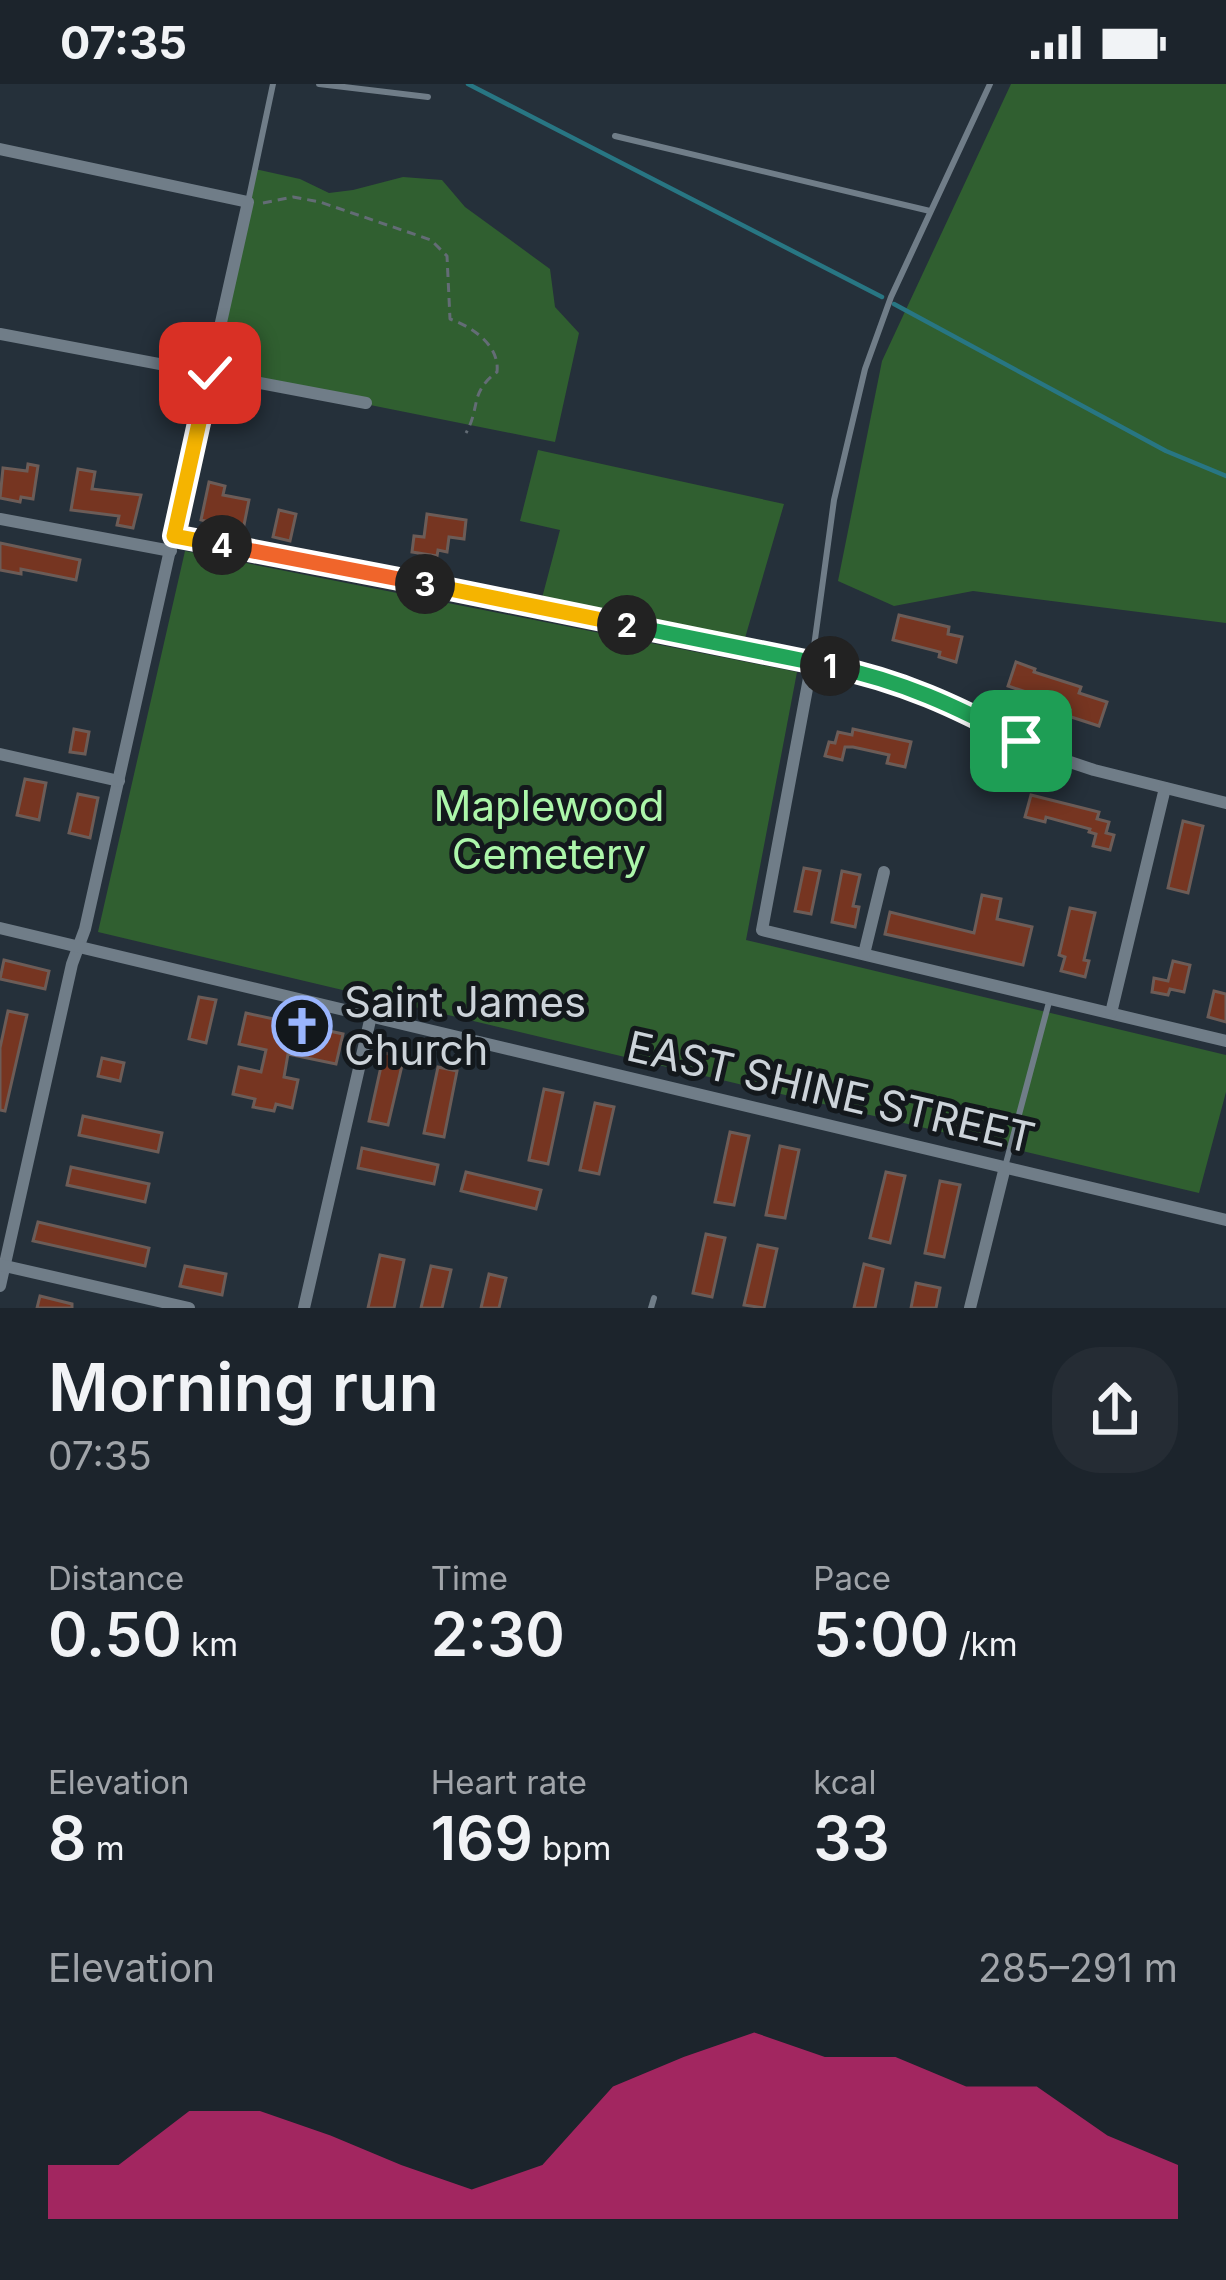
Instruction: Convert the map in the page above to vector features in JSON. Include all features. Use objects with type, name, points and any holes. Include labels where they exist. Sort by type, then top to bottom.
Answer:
[{"type":"street","points":[[0,149],[253,203],[85,929],[47,1068],[0,1286]]},
{"type":"street","points":[[0,334],[366,403]]},
{"type":"street","points":[[0,519],[171,551]]},
{"type":"street","points":[[174,536],[862,673],[926,693],[1064,760],[1226,803]]},
{"type":"street","points":[[812,662],[762,930],[1226,1041]]},
{"type":"street","points":[[0,754],[119,781]]},
{"type":"street","points":[[1111,1013],[1165,788]]},
{"type":"street","points":[[864,954],[884,872]]},
{"type":"street","name":"EAST SHINE STREET","points":[[0,928],[1226,1220]]},
{"type":"street","points":[[304,1308],[370,1016]]},
{"type":"street","points":[[970,1308],[1005,1167]]},
{"type":"street","points":[[2,1265],[189,1308]]},
{"type":"lane","points":[[253,203],[274,84]]},
{"type":"lane","points":[[319,84],[428,97]]},
{"type":"lane","points":[[812,662],[834,500],[860,389],[891,297],[990,84]]},
{"type":"lane","points":[[615,136],[930,211]]},
{"type":"lane","points":[[1005,1167],[1050,998]]},
{"type":"lane","points":[[651,1308],[653,1298]]},
{"type":"path","points":[[253,203],[293,197],[320,202],[431,240],[442,248],[447,256],[450,319],[472,328],[500,366],[480,388],[466,433]]},
{"type":"green space","points":[[1011,84],[1226,84],[1226,623],[973,591],[894,606],[838,581],[882,361]]},
{"type":"green space","points":[[255,169],[300,179],[329,193],[403,177],[442,180],[465,207],[550,269],[555,307],[579,333],[555,442],[210,373]]},
{"type":"green space","points":[[538,450],[784,504],[745,638],[542,598],[560,530],[520,521]]},
{"type":"green space","name":"Maplewood Cemetery","points":[[185,551],[797,672],[746,940],[1226,1055],[1226,1092],[1199,1193],[98,932]]},
{"type":"building","points":[[28,464],[38,466],[33,499],[0,498],[3,468],[27,471]]},
{"type":"building","points":[[78,469],[95,472],[92,489],[141,495],[133,528],[117,525],[119,516],[71,510]]},
{"type":"building","points":[[209,482],[225,486],[223,495],[249,500],[243,530],[201,520]]},
{"type":"building","points":[[279,510],[296,514],[290,541],[273,537]]},
{"type":"building","points":[[427,514],[466,520],[464,539],[449,537],[447,552],[438,550],[437,556],[412,552],[414,536],[424,537]]},
{"type":"building","points":[[0,543],[80,560],[76,580],[21,569],[21,574],[0,570]]},
{"type":"building","points":[[899,615],[949,627],[948,634],[962,637],[956,662],[939,657],[940,652],[893,640]]},
{"type":"building","points":[[1016,662],[1107,702],[1099,726],[1008,686]]},
{"type":"building","points":[[74,729],[89,732],[85,754],[70,752]]},
{"type":"building","points":[[853,729],[911,742],[905,767],[887,763],[889,755],[853,747],[845,747],[842,760],[825,756],[838,732],[852,735]]},
{"type":"building","points":[[25,779],[46,783],[39,820],[17,815]]},
{"type":"building","points":[[78,794],[98,798],[90,838],[69,833]]},
{"type":"building","points":[[1031,795],[1099,812],[1097,819],[1109,822],[1106,833],[1114,835],[1110,850],[1093,846],[1096,834],[1090,829],[1046,817],[1045,822],[1025,817]]},
{"type":"building","points":[[1183,821],[1203,826],[1188,893],[1168,888]]},
{"type":"building","points":[[804,868],[820,871],[811,914],[795,911]]},
{"type":"building","points":[[842,871],[860,875],[853,906],[859,907],[855,927],[832,922]]},
{"type":"building","points":[[982,895],[1001,899],[997,919],[1032,927],[1023,965],[885,934],[890,912],[974,933]]},
{"type":"building","points":[[1070,908],[1095,913],[1084,960],[1089,961],[1085,977],[1061,971],[1065,957],[1059,955]]},
{"type":"building","points":[[4,960],[49,971],[45,989],[0,979]]},
{"type":"building","points":[[1173,961],[1190,965],[1184,992],[1152,992],[1154,978],[1168,981]]},
{"type":"building","points":[[1214,991],[1226,994],[1226,1022],[1208,1017]]},
{"type":"building","points":[[199,997],[216,1000],[206,1043],[189,1039]]},
{"type":"building","points":[[8,1011],[27,1015],[5,1111],[0,1110],[0,1048]]},
{"type":"building","points":[[246,1013],[343,1034],[336,1064],[288,1054],[284,1077],[298,1080],[292,1108],[253,1107],[255,1099],[233,1094],[239,1067],[261,1072],[266,1050],[239,1044]]},
{"type":"building","points":[[384,1053],[404,1057],[388,1125],[369,1121]]},
{"type":"building","points":[[102,1058],[124,1063],[120,1081],[98,1076]]},
{"type":"building","points":[[438,1067],[457,1071],[444,1137],[424,1133]]},
{"type":"building","points":[[544,1089],[563,1093],[548,1164],[529,1160]]},
{"type":"building","points":[[595,1103],[614,1107],[599,1174],[580,1170]]},
{"type":"building","points":[[83,1116],[162,1133],[158,1152],[79,1135]]},
{"type":"building","points":[[730,1132],[749,1136],[734,1205],[715,1202]]},
{"type":"building","points":[[780,1146],[799,1150],[785,1218],[766,1215]]},
{"type":"building","points":[[362,1148],[438,1165],[434,1184],[358,1168]]},
{"type":"building","points":[[71,1167],[149,1184],[145,1202],[67,1185]]},
{"type":"building","points":[[466,1172],[541,1190],[536,1209],[461,1191]]},
{"type":"building","points":[[886,1172],[905,1176],[890,1243],[870,1238]]},
{"type":"building","points":[[940,1181],[960,1185],[944,1257],[925,1253]]},
{"type":"building","points":[[38,1222],[149,1248],[145,1266],[33,1241]]},
{"type":"building","points":[[706,1234],[725,1238],[712,1297],[693,1293]]},
{"type":"building","points":[[758,1245],[777,1249],[764,1308],[744,1305]]},
{"type":"building","points":[[380,1255],[404,1260],[394,1308],[368,1308]]},
{"type":"building","points":[[864,1264],[883,1269],[875,1308],[854,1308]]},
{"type":"building","points":[[185,1266],[226,1274],[222,1295],[180,1286]]},
{"type":"building","points":[[431,1266],[451,1270],[442,1308],[421,1308]]},
{"type":"building","points":[[489,1274],[506,1278],[499,1308],[481,1308]]},
{"type":"building","points":[[916,1283],[940,1288],[936,1308],[911,1308]]},
{"type":"building","points":[[40,1296],[72,1304],[72,1308],[37,1308]]},
{"type":"waterway","points":[[468,84],[882,297]]},
{"type":"waterway","points":[[894,304],[1166,451],[1226,476]]},
{"type":"place","name":"Saint James Church","points":[[302,1026]]},
{"type":"route","points":[[210,373],[174,536],[862,673],[926,693],[1021,741]]}]
